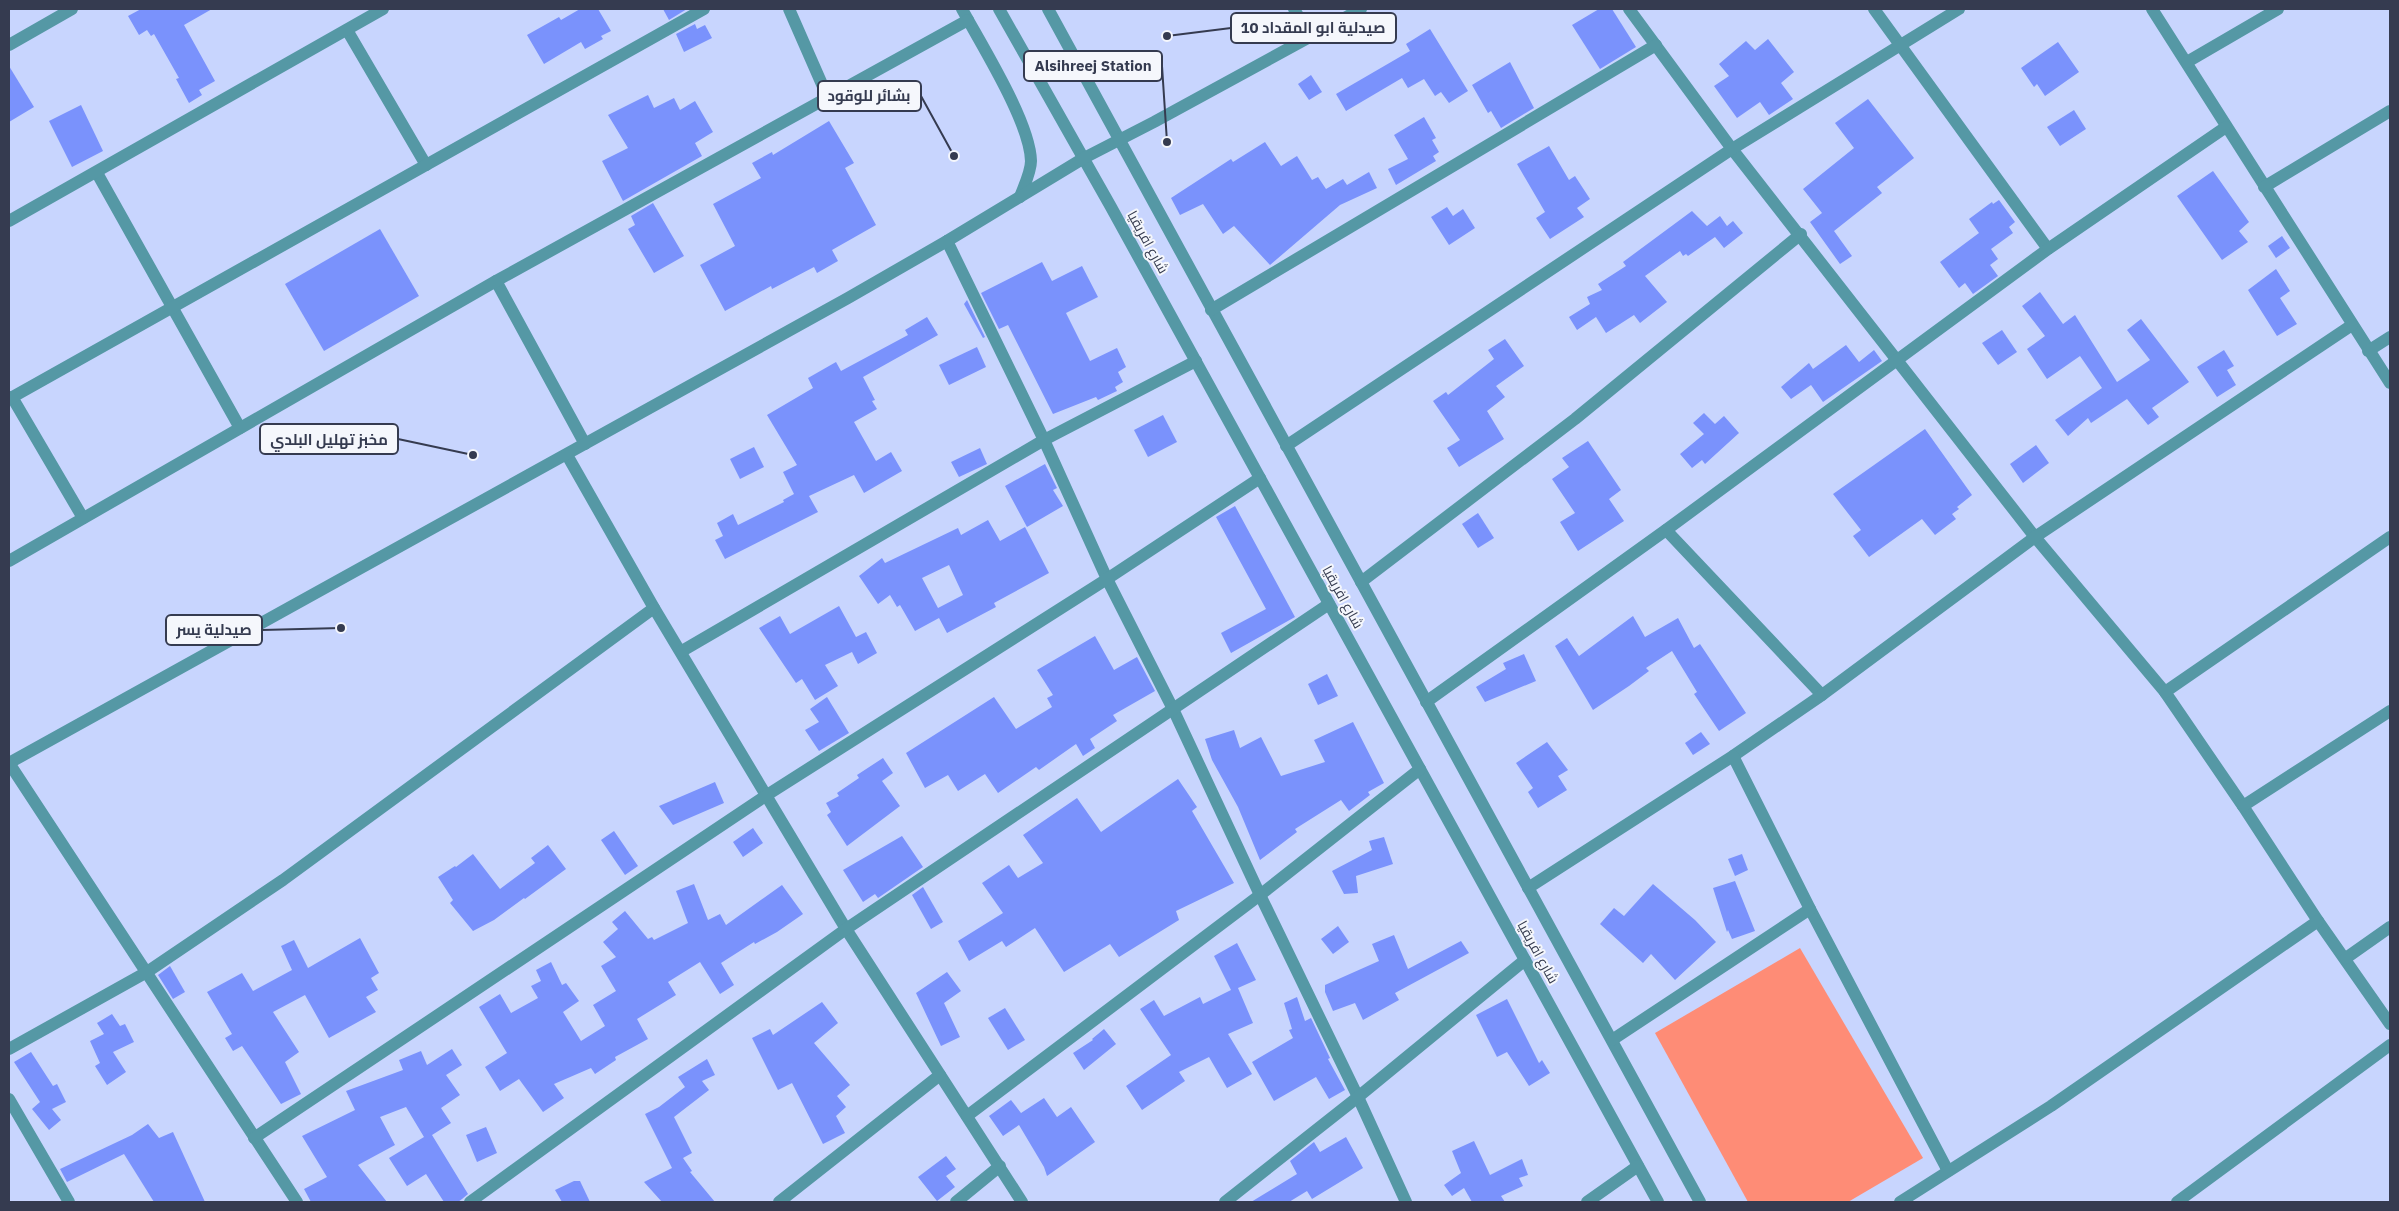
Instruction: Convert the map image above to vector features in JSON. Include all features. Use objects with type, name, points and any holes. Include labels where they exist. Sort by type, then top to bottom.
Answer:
[{"type":"street","points":[[9,45],[72,9]]},
{"type":"street","points":[[9,221],[97,173],[383,9]]},
{"type":"street","points":[[83,518],[11,398],[704,9]]},
{"type":"street","points":[[789,9],[828,98]]},
{"type":"street","name":"شارع افريقيا","points":[[999,9],[1084,158],[1658,1202]]},
{"type":"street","name":"شارع افريقيا","points":[[1048,9],[1700,1202]]},
{"type":"street","points":[[1294,9],[1311,37]]},
{"type":"street","points":[[297,1202],[9,763],[947,241],[1084,158],[1361,9]]},
{"type":"street","points":[[1629,9],[1732,148],[1801,234],[2035,537],[2165,692],[2243,806],[2318,922],[2346,958],[2390,1024]]},
{"type":"street","points":[[1874,9],[2048,249]]},
{"type":"street","points":[[1286,446],[1732,148],[1958,9]]},
{"type":"street","points":[[2152,9],[2390,383]]},
{"type":"street","points":[[2187,62],[2278,9]]},
{"type":"street","points":[[9,561],[496,281],[828,98],[965,14],[1030,142],[1031,164],[1020,197]]},
{"type":"street","points":[[346,30],[426,166]]},
{"type":"street","points":[[1211,310],[1656,45]]},
{"type":"street","points":[[2264,187],[2390,111]]},
{"type":"street","points":[[1426,702],[1666,530],[2048,249],[2226,127]]},
{"type":"street","points":[[97,173],[240,428]]},
{"type":"street","points":[[1360,582],[1575,419],[1801,234]]},
{"type":"street","points":[[947,241],[1044,440],[1107,579],[1173,709],[1406,1202]]},
{"type":"street","points":[[496,281],[585,444]]},
{"type":"street","points":[[1528,888],[1733,756],[1822,695],[2035,537],[2352,325]]},
{"type":"street","points":[[2368,351],[2390,337]]},
{"type":"street","points":[[682,651],[1044,440],[1196,361]]},
{"type":"street","points":[[567,454],[654,608],[682,651],[846,930],[1022,1202]]},
{"type":"street","points":[[254,1138],[767,794],[1107,579],[1260,478]]},
{"type":"street","points":[[1666,530],[1822,695]]},
{"type":"street","points":[[2165,692],[2390,537]]},
{"type":"street","points":[[470,1202],[846,930],[1330,604]]},
{"type":"street","points":[[9,1049],[147,972],[283,880],[654,608]]},
{"type":"street","points":[[2243,806],[2390,711]]},
{"type":"street","points":[[1733,756],[1810,909],[1948,1171]]},
{"type":"street","points":[[967,1116],[1260,895],[1420,769]]},
{"type":"street","points":[[1612,1040],[1810,909]]},
{"type":"street","points":[[1900,1202],[2051,1106],[2318,922]]},
{"type":"street","points":[[2346,958],[2390,927]]},
{"type":"street","points":[[1224,1202],[1358,1097],[1525,960]]},
{"type":"street","points":[[2177,1202],[2390,1045]]},
{"type":"street","points":[[779,1202],[940,1075]]},
{"type":"street","points":[[9,1099],[70,1202]]},
{"type":"street","points":[[956,1202],[1000,1166]]},
{"type":"street","points":[[1587,1202],[1638,1166]]},
{"type":"shaded area","points":[[1800,948],[1923,1158],[1848,1202],[1748,1202],[1655,1033]]},
{"type":"building","points":[[141,9],[212,9],[184,25],[215,81],[199,90],[202,95],[189,103],[176,79],[179,78],[154,34],[151,36],[147,30],[139,35],[128,16]]},
{"type":"building","points":[[580,9],[598,9],[611,31],[601,36],[603,39],[585,49],[581,42],[544,64],[527,35],[559,17],[561,20]]},
{"type":"building","points":[[663,9],[687,9],[669,20]]},
{"type":"building","points":[[1599,9],[1612,9],[1636,47],[1600,69],[1572,25]]},
{"type":"building","points":[[695,24],[697,29],[705,25],[712,38],[684,52],[676,34]]},
{"type":"building","points":[[1430,29],[1468,91],[1449,103],[1441,92],[1435,96],[1424,79],[1408,88],[1402,78],[1346,111],[1336,94],[1410,51],[1406,44]]},
{"type":"building","points":[[1768,39],[1794,72],[1781,83],[1793,99],[1769,115],[1760,102],[1737,118],[1714,86],[1729,76],[1719,64],[1746,41],[1755,50]]},
{"type":"building","points":[[2058,42],[2079,72],[2045,96],[2037,84],[2034,87],[2021,68]]},
{"type":"building","points":[[1510,62],[1534,108],[1501,128],[1491,111],[1488,113],[1472,85]]},
{"type":"building","points":[[9,66],[34,107],[9,122]]},
{"type":"building","points":[[1311,75],[1322,92],[1309,100],[1298,84]]},
{"type":"building","points":[[648,95],[654,108],[674,98],[680,110],[695,101],[713,132],[695,143],[702,156],[623,201],[602,161],[628,148],[608,115]]},
{"type":"building","points":[[1868,99],[1914,158],[1877,187],[1882,193],[1834,231],[1852,256],[1840,264],[1810,222],[1822,213],[1803,189],[1854,148],[1835,123]]},
{"type":"building","points":[[81,105],[103,151],[72,167],[49,121]]},
{"type":"building","points":[[2074,110],[2086,129],[2060,146],[2047,127]]},
{"type":"building","points":[[1424,117],[1436,138],[1432,140],[1439,152],[1433,156],[1436,161],[1396,185],[1388,169],[1408,159],[1394,135]]},
{"type":"building","points":[[829,121],[854,163],[845,168],[876,225],[832,250],[838,261],[817,273],[814,267],[772,289],[771,286],[725,311],[700,265],[735,246],[713,204],[761,178],[752,163],[772,152],[773,155]]},
{"type":"building","points":[[1265,142],[1281,166],[1297,156],[1312,180],[1318,177],[1326,189],[1343,179],[1347,185],[1369,172],[1377,188],[1340,205],[1270,265],[1234,226],[1223,234],[1203,204],[1180,215],[1171,198],[1231,159],[1233,162]]},
{"type":"building","points":[[1549,146],[1569,180],[1575,176],[1590,199],[1577,208],[1584,217],[1550,239],[1536,218],[1545,212],[1517,164]]},
{"type":"building","points":[[2213,171],[2249,222],[2239,231],[2248,242],[2222,260],[2177,196]]},
{"type":"building","points":[[1999,200],[2015,222],[2009,227],[2013,233],[1991,249],[1998,259],[1990,265],[1998,276],[1973,294],[1965,283],[1959,288],[1940,262],[1979,233],[1969,219],[1992,202],[1993,204]]},
{"type":"building","points":[[653,203],[684,256],[654,273],[628,229],[635,225],[631,216]]},
{"type":"building","points":[[1447,207],[1453,216],[1463,209],[1475,228],[1449,245],[1431,217]]},
{"type":"building","points":[[1692,211],[1707,226],[1720,216],[1727,226],[1733,221],[1743,233],[1724,248],[1715,237],[1688,256],[1686,254],[1683,256],[1680,251],[1645,276],[1667,302],[1640,323],[1634,315],[1606,333],[1596,317],[1577,330],[1569,317],[1590,304],[1587,297],[1602,290],[1598,284],[1626,266],[1623,262]]},
{"type":"building","points":[[380,229],[419,296],[324,351],[285,284]]},
{"type":"building","points":[[2282,236],[2290,248],[2276,258],[2268,246]]},
{"type":"building","points":[[1042,262],[1052,281],[1082,266],[1098,297],[1066,313],[1090,361],[1117,348],[1126,367],[1118,372],[1123,382],[1115,387],[1117,391],[1098,400],[1096,397],[1053,414],[1008,325],[999,329],[981,293]]},
{"type":"building","points":[[2276,269],[2290,291],[2280,298],[2297,324],[2277,336],[2248,290]]},
{"type":"building","points":[[2040,292],[2063,324],[2075,315],[2117,382],[2150,360],[2127,330],[2141,319],[2189,382],[2152,408],[2159,417],[2148,425],[2127,399],[2091,423],[2088,418],[2068,436],[2055,420],[2102,388],[2080,356],[2047,379],[2027,349],[2045,336],[2022,306]]},
{"type":"building","points":[[967,300],[985,337],[983,338],[964,304]]},
{"type":"building","points":[[927,317],[938,335],[863,377],[875,400],[872,401],[877,409],[854,422],[876,461],[891,452],[902,471],[864,493],[854,475],[809,496],[818,512],[725,559],[715,540],[723,536],[717,523],[733,514],[738,525],[784,502],[783,500],[794,494],[783,472],[797,465],[767,415],[813,388],[808,378],[836,362],[841,371],[908,335],[905,330]]},
{"type":"building","points":[[2002,330],[2017,352],[1998,365],[1982,343]]},
{"type":"building","points":[[1505,339],[1524,366],[1496,386],[1505,397],[1487,411],[1504,439],[1459,467],[1447,448],[1460,440],[1433,401],[1446,392],[1448,395],[1494,359],[1488,350]]},
{"type":"building","points":[[1846,345],[1859,362],[1874,350],[1882,361],[1823,402],[1811,385],[1791,399],[1781,387],[1809,363],[1813,369]]},
{"type":"building","points":[[977,347],[986,367],[949,385],[939,365]]},
{"type":"building","points":[[2224,350],[2234,366],[2227,370],[2236,385],[2217,397],[2197,367]]},
{"type":"building","points":[[1704,413],[1715,424],[1724,416],[1739,433],[1705,464],[1702,460],[1692,468],[1680,454],[1704,434],[1693,423]]},
{"type":"building","points":[[1163,415],[1177,442],[1148,457],[1134,430]]},
{"type":"building","points":[[1925,429],[1972,495],[1957,507],[1959,509],[1952,514],[1956,519],[1935,535],[1922,519],[1869,557],[1853,536],[1861,530],[1833,494]]},
{"type":"building","points":[[1588,441],[1621,490],[1609,499],[1624,521],[1578,551],[1560,522],[1575,513],[1552,479],[1569,467],[1562,458]]},
{"type":"building","points":[[2036,445],[2049,463],[2023,483],[2010,464]]},
{"type":"building","points":[[754,447],[764,467],[740,479],[730,459]]},
{"type":"building","points":[[980,448],[987,464],[959,477],[951,462]]},
{"type":"building","points":[[1045,464],[1057,488],[1053,490],[1063,506],[1027,527],[1005,486]]},
{"type":"building","points":[[1235,506],[1295,617],[1231,653],[1221,633],[1266,609],[1216,517]]},
{"type":"building","points":[[1478,513],[1494,538],[1478,548],[1462,524]]},
{"type":"building","points":[[988,520],[1000,541],[1025,527],[1049,573],[994,603],[996,607],[947,633],[939,618],[915,631],[900,605],[897,607],[890,595],[878,604],[859,576],[882,558],[885,563],[958,528],[961,535]],"holes":[[[949,565],[963,595],[938,608],[922,578]]]},
{"type":"building","points":[[839,606],[856,637],[866,632],[877,653],[858,664],[852,652],[825,665],[838,686],[815,700],[802,679],[796,683],[759,628],[780,616],[790,634]]},
{"type":"building","points":[[1633,616],[1645,637],[1678,618],[1694,648],[1700,644],[1746,713],[1719,731],[1694,694],[1697,692],[1672,651],[1646,668],[1649,671],[1629,686],[1593,710],[1555,646],[1567,638],[1579,656]]},
{"type":"building","points":[[1095,636],[1114,670],[1137,657],[1155,691],[1113,715],[1117,721],[1090,739],[1095,748],[1083,756],[1076,744],[1039,770],[1036,767],[998,793],[985,774],[958,791],[948,775],[925,788],[906,753],[994,697],[1016,729],[1052,707],[1047,698],[1053,695],[1037,670]]},
{"type":"building","points":[[1524,654],[1536,681],[1485,702],[1476,687],[1506,669],[1503,663]]},
{"type":"building","points":[[1327,674],[1338,696],[1318,705],[1308,684]]},
{"type":"building","points":[[827,697],[849,733],[819,751],[805,730],[819,722],[810,709]]},
{"type":"building","points":[[1353,722],[1384,783],[1368,792],[1370,795],[1349,811],[1341,800],[1295,829],[1297,832],[1260,860],[1238,807],[1212,760],[1205,739],[1234,730],[1240,748],[1261,737],[1281,776],[1325,762],[1314,740]]},
{"type":"building","points":[[1701,732],[1710,744],[1693,755],[1685,743]]},
{"type":"building","points":[[1547,742],[1568,770],[1558,776],[1567,790],[1538,808],[1528,792],[1533,788],[1516,763]]},
{"type":"building","points":[[883,758],[893,773],[882,781],[900,806],[847,846],[827,815],[831,812],[826,803],[839,796],[837,793],[859,778],[857,775]]},
{"type":"building","points":[[1178,779],[1197,807],[1192,811],[1234,883],[1176,911],[1179,920],[1119,957],[1110,944],[1064,972],[1035,928],[1006,947],[1002,941],[969,961],[958,941],[1003,913],[982,883],[1009,865],[1018,878],[1043,863],[1023,835],[1077,798],[1101,832]]},
{"type":"building","points":[[715,782],[724,803],[673,825],[659,806]]},
{"type":"building","points":[[753,828],[763,843],[743,857],[733,842]]},
{"type":"building","points":[[614,831],[638,866],[625,875],[601,840]]},
{"type":"building","points":[[902,836],[923,867],[878,898],[875,894],[863,902],[843,870]]},
{"type":"building","points":[[1384,837],[1393,864],[1356,876],[1358,893],[1344,894],[1332,871],[1372,850],[1369,841]]},
{"type":"building","points":[[548,845],[566,869],[494,920],[473,931],[450,903],[453,900],[438,877],[456,867],[473,854],[500,889],[535,863],[531,858]]},
{"type":"building","points":[[1742,854],[1748,870],[1735,876],[1728,859]]},
{"type":"building","points":[[1735,881],[1755,931],[1732,939],[1728,930],[1727,932],[1713,888]]},
{"type":"building","points":[[694,884],[708,920],[720,914],[726,925],[782,885],[803,914],[777,932],[755,944],[754,942],[721,963],[734,985],[720,994],[700,962],[668,982],[676,995],[637,1019],[648,1039],[615,1057],[616,1060],[595,1074],[591,1068],[554,1084],[564,1098],[543,1112],[519,1079],[500,1091],[485,1067],[507,1053],[479,1007],[500,994],[511,1013],[538,998],[531,986],[541,981],[536,970],[551,962],[562,985],[566,983],[579,1001],[563,1012],[581,1041],[605,1026],[593,1005],[616,991],[601,966],[616,957],[603,942],[618,929],[612,922],[625,911],[648,939],[652,937],[654,940],[688,923],[676,891]]},
{"type":"building","points":[[1653,884],[1695,920],[1716,942],[1675,980],[1651,954],[1643,963],[1600,924],[1614,908],[1624,916]]},
{"type":"building","points":[[923,887],[943,922],[931,929],[912,895]]},
{"type":"building","points":[[1338,926],[1349,942],[1333,954],[1321,939]]},
{"type":"building","points":[[1394,935],[1408,969],[1461,941],[1469,953],[1395,993],[1399,1000],[1363,1020],[1355,1003],[1333,1011],[1325,992],[1325,985],[1379,961],[1372,944]]},
{"type":"building","points":[[360,938],[379,973],[371,978],[378,990],[366,997],[376,1012],[329,1038],[305,995],[273,1012],[299,1052],[285,1062],[301,1094],[281,1104],[242,1046],[233,1051],[225,1038],[232,1034],[207,992],[242,973],[253,991],[292,970],[281,946],[294,940],[308,968]]},
{"type":"building","points":[[1237,943],[1256,980],[1238,988],[1253,1023],[1228,1034],[1252,1074],[1227,1088],[1209,1057],[1179,1072],[1185,1081],[1142,1110],[1126,1086],[1171,1055],[1140,1009],[1154,1000],[1164,1016],[1200,997],[1203,1004],[1231,990],[1214,956]]},
{"type":"building","points":[[170,966],[185,992],[173,999],[158,975]]},
{"type":"building","points":[[947,972],[961,991],[944,1003],[960,1037],[941,1046],[916,993]]},
{"type":"building","points":[[1297,997],[1305,1021],[1311,1018],[1330,1058],[1328,1059],[1345,1090],[1329,1099],[1316,1077],[1274,1101],[1252,1062],[1293,1038],[1289,1030],[1292,1029],[1284,1003]]},
{"type":"building","points":[[1507,999],[1539,1063],[1542,1060],[1550,1073],[1529,1086],[1507,1052],[1497,1057],[1476,1015]]},
{"type":"building","points":[[822,1002],[838,1023],[814,1043],[850,1085],[837,1096],[846,1107],[836,1116],[845,1133],[823,1144],[792,1083],[778,1090],[752,1038],[770,1029],[773,1035]]},
{"type":"building","points":[[1005,1008],[1025,1040],[1008,1050],[988,1018]]},
{"type":"building","points":[[112,1014],[120,1026],[125,1024],[134,1042],[113,1052],[126,1072],[107,1085],[95,1066],[100,1063],[90,1041],[104,1034],[97,1023]]},
{"type":"building","points":[[1104,1029],[1116,1044],[1084,1070],[1073,1053],[1093,1040]]},
{"type":"building","points":[[452,1049],[462,1065],[446,1075],[460,1095],[441,1108],[451,1123],[432,1135],[468,1194],[458,1202],[444,1202],[426,1174],[407,1186],[389,1158],[424,1137],[406,1107],[380,1117],[395,1145],[358,1165],[387,1202],[311,1202],[304,1189],[327,1177],[302,1136],[355,1110],[346,1091],[403,1070],[399,1060],[421,1051],[427,1065]]},
{"type":"building","points":[[31,1052],[53,1086],[57,1084],[66,1102],[52,1109],[61,1120],[49,1130],[32,1109],[40,1102],[14,1062]]},
{"type":"building","points":[[707,1059],[715,1075],[702,1081],[709,1090],[674,1117],[692,1153],[683,1158],[692,1171],[690,1172],[715,1202],[662,1202],[644,1182],[672,1168],[645,1114],[659,1107],[685,1087],[678,1077]]},
{"type":"building","points":[[1044,1098],[1057,1117],[1071,1107],[1095,1142],[1047,1176],[1044,1167],[1019,1125],[1003,1136],[989,1116],[1011,1100],[1021,1113]]},
{"type":"building","points":[[148,1124],[159,1138],[173,1132],[205,1202],[154,1202],[124,1154],[67,1182],[60,1169],[132,1135]]},
{"type":"building","points":[[486,1127],[497,1153],[477,1162],[466,1135]]},
{"type":"building","points":[[1346,1137],[1363,1168],[1312,1199],[1307,1191],[1289,1202],[1251,1202],[1297,1174],[1290,1161],[1314,1142],[1320,1152]]},
{"type":"building","points":[[1474,1141],[1490,1175],[1522,1159],[1528,1175],[1519,1178],[1523,1186],[1501,1196],[1505,1202],[1472,1202],[1464,1188],[1452,1196],[1444,1185],[1461,1173],[1452,1151]]},
{"type":"building","points":[[946,1156],[956,1169],[946,1176],[955,1187],[937,1201],[918,1177]]},
{"type":"building","points":[[574,1181],[580,1181],[590,1202],[562,1202],[555,1190]]},
{"type":"place","name":"صيدلية ابو المقداد 10","points":[[1167,36]]},
{"type":"place","name":"Alsihreej Station","points":[[1167,142]]},
{"type":"place","name":"بشائر للوقود","points":[[954,156]]},
{"type":"place","name":"مخبز تهليل البلدي","points":[[473,455]]},
{"type":"place","name":"صيدلية يسر","points":[[341,628]]}]
